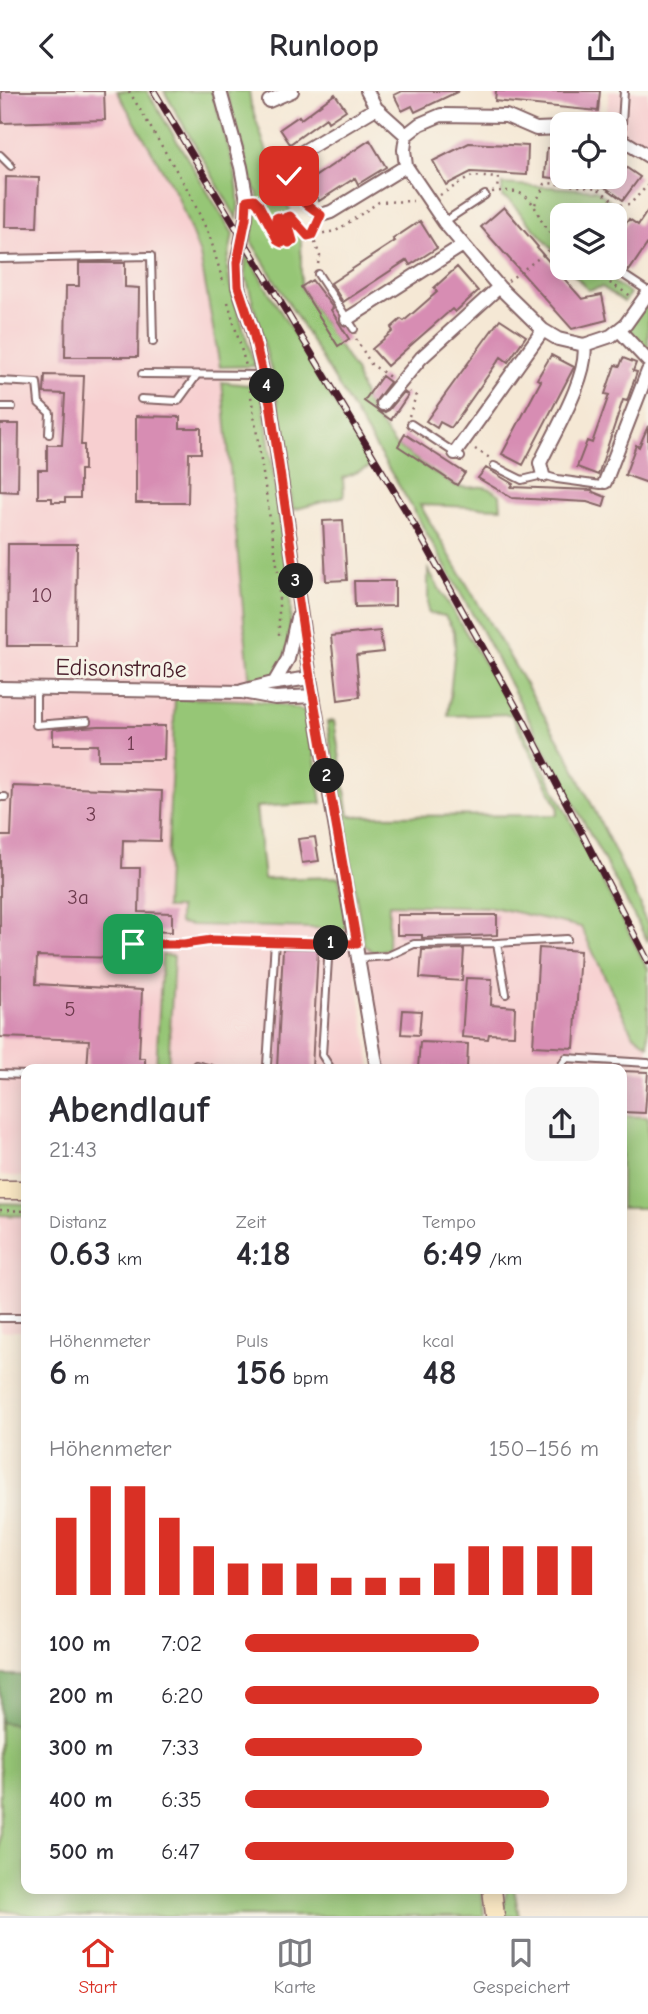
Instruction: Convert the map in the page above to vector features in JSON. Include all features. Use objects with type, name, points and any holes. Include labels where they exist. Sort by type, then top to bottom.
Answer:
[{"type":"main road","points":[[0,1190],[21,1190]]},
{"type":"main road","points":[[493,1894],[495,1916]]},
{"type":"street","points":[[220,91],[241,167],[247,200],[237,263],[238,286],[265,375],[310,678],[376,1064]]},
{"type":"street","points":[[269,101],[292,91]]},
{"type":"street","points":[[367,91],[376,109],[407,135]]},
{"type":"street","points":[[289,160],[376,109]]},
{"type":"street","points":[[550,128],[536,129],[510,117],[449,113],[429,118],[407,135],[404,150],[406,166],[444,222],[499,287],[543,330],[558,339],[584,345],[594,344],[619,330],[634,316],[646,296]]},
{"type":"street","points":[[627,143],[648,156]]},
{"type":"street","points":[[321,215],[331,212],[406,166]]},
{"type":"street","points":[[351,324],[463,244]]},
{"type":"street","points":[[383,404],[421,358],[499,287]]},
{"type":"street","points":[[458,455],[463,442],[543,330]]},
{"type":"street","points":[[619,330],[648,361]]},
{"type":"street","points":[[543,475],[540,463],[581,376],[586,353],[584,345]]},
{"type":"street","points":[[605,482],[648,371]]},
{"type":"street","points":[[271,684],[288,659],[300,608]]},
{"type":"street","name":"Edisonstraße","points":[[242,692],[310,678]]},
{"type":"street","name":"Edisonstraße","points":[[0,688],[242,692],[275,698],[313,696]]},
{"type":"lane","points":[[621,112],[624,91]]},
{"type":"lane","points":[[0,155],[11,166]]},
{"type":"lane","points":[[289,160],[289,176],[305,203],[321,215]]},
{"type":"lane","points":[[444,222],[485,195]]},
{"type":"lane","points":[[0,259],[151,256],[153,342]]},
{"type":"lane","points":[[318,274],[351,324]]},
{"type":"lane","points":[[627,280],[646,296]]},
{"type":"lane","points":[[142,374],[265,375]]},
{"type":"lane","points":[[141,400],[178,401],[197,375]]},
{"type":"lane","points":[[0,380],[37,383],[39,403],[50,413],[49,434]]},
{"type":"lane","points":[[0,407],[12,407]]},
{"type":"lane","points":[[411,423],[458,455]]},
{"type":"lane","points":[[494,466],[522,480],[543,475],[601,485],[605,482]]},
{"type":"lane","points":[[36,687],[36,725],[87,721]]},
{"type":"lane","points":[[360,958],[388,956],[414,944],[567,939]]},
{"type":"lane","points":[[133,944],[184,944],[212,940],[357,944]]},
{"type":"lane","points":[[267,1064],[275,941]]},
{"type":"lane","points":[[328,1064],[322,1055],[330,943]]},
{"type":"lane","points":[[497,943],[506,995]]},
{"type":"lane","points":[[562,1064],[566,1058],[648,1063]]},
{"type":"lane","points":[[0,1074],[21,1075]]},
{"type":"lane","points":[[0,1318],[21,1318]]},
{"type":"path","points":[[247,200],[254,199],[258,203],[278,241],[282,243],[276,218],[278,217],[289,243],[293,241],[286,217],[290,216],[308,236],[336,231],[379,202],[428,199],[472,176],[498,178],[497,191]]},
{"type":"path","points":[[535,204],[548,183],[597,188],[617,203]]},
{"type":"path","points":[[627,204],[648,185]]},
{"type":"path","points":[[485,195],[497,191],[518,192],[535,204],[544,228],[550,233]]},
{"type":"path","points":[[318,274],[320,256],[312,235],[321,215]]},
{"type":"path","points":[[499,287],[550,251]]},
{"type":"path","points":[[607,280],[646,296]]},
{"type":"path","points":[[463,442],[492,459],[494,466]]},
{"type":"path","points":[[0,1210],[21,1210]]},
{"type":"shaded area","points":[[0,91],[117,91],[177,195],[200,255],[221,376],[252,701],[175,698],[179,923],[349,929],[370,1064],[21,1064],[21,1177],[0,1175]]},
{"type":"shaded area","points":[[609,91],[648,91],[648,150],[627,136],[627,112],[607,112]]},
{"type":"shaded area","points":[[388,904],[493,907],[581,927],[632,1033],[648,1045],[648,1117],[627,1116],[627,1064],[384,1064],[364,945],[366,949]]},
{"type":"shaded area","points":[[0,1215],[21,1216],[21,1331],[0,1331]]},
{"type":"green space","points":[[117,91],[147,91],[233,234],[227,266],[230,285],[255,366],[220,367],[200,255],[177,195]]},
{"type":"green space","points":[[164,91],[213,91],[235,171],[237,219]]},
{"type":"green space","points":[[226,91],[249,91],[251,105],[270,161],[301,238],[301,287],[355,371],[368,407],[395,445],[435,473],[457,486],[487,488],[500,495],[501,508],[420,505],[568,756],[641,905],[648,925],[648,942],[478,624],[410,504],[251,241],[255,213],[259,211],[258,194]]},
{"type":"green space","points":[[502,184],[596,190],[613,203],[550,203],[550,246],[509,200],[502,197]]},
{"type":"green space","points":[[246,253],[372,466],[343,478],[344,496],[293,510],[275,385],[245,273]]},
{"type":"green space","points":[[579,280],[611,280],[630,293],[624,302],[602,287],[588,290]]},
{"type":"green space","points":[[648,302],[648,348],[646,351],[625,330]]},
{"type":"green space","points":[[222,382],[257,386],[262,393],[290,589],[289,640],[281,665],[267,682],[250,685]]},
{"type":"green space","points":[[428,570],[514,712],[648,969],[648,1045],[632,1033],[581,927],[493,907],[389,904],[388,949],[373,952],[364,945],[327,722],[334,721],[349,816],[557,815],[558,807],[511,714],[448,716],[454,631],[445,616],[428,613]]},
{"type":"green space","points":[[175,698],[257,701],[304,711],[309,720],[322,803],[256,807],[264,879],[339,877],[349,929],[191,925],[179,923],[179,908],[165,908]]},
{"type":"green space","points":[[162,955],[174,956],[168,1064],[156,1064]]},
{"type":"green space","points":[[627,1116],[648,1117],[648,1208],[627,1208]]},
{"type":"green space","points":[[0,1203],[21,1204],[21,1216],[0,1215]]},
{"type":"green space","points":[[0,1675],[21,1675],[21,1725],[0,1722]]},
{"type":"green space","points":[[0,1722],[21,1725],[21,1894],[482,1894],[484,1916],[36,1916],[0,1910]]},
{"type":"green space","points":[[506,1894],[515,1894],[519,1916],[505,1916],[503,1909]]},
{"type":"building","points":[[1,91],[104,91],[105,120],[2,123]]},
{"type":"building","points":[[402,91],[459,91],[415,112],[412,106],[402,111],[394,95]]},
{"type":"building","points":[[496,91],[600,91],[598,111],[495,101]]},
{"type":"building","points":[[335,94],[346,110],[328,122],[326,118],[290,144],[280,129],[299,116],[301,119]]},
{"type":"building","points":[[370,140],[386,167],[358,184],[355,178],[319,201],[316,196],[309,199],[303,188],[309,184],[307,182]]},
{"type":"building","points":[[469,143],[528,146],[527,175],[471,172],[446,185],[433,161]]},
{"type":"building","points":[[547,148],[550,148],[550,178],[545,177]]},
{"type":"building","points":[[627,168],[640,177],[623,200],[608,189],[627,189]]},
{"type":"building","points":[[6,177],[39,178],[37,227],[5,227]]},
{"type":"building","points":[[504,207],[550,263],[550,280],[565,280],[582,299],[602,295],[607,320],[572,329],[481,227]]},
{"type":"building","points":[[648,210],[648,243],[629,271],[627,222],[629,219],[638,225]]},
{"type":"building","points":[[420,221],[437,248],[410,265],[407,260],[343,302],[331,283],[395,241],[393,239]]},
{"type":"building","points":[[79,263],[125,263],[125,287],[139,288],[138,357],[65,357],[66,286],[79,286]]},
{"type":"building","points":[[457,267],[478,291],[455,312],[452,309],[387,366],[372,349],[393,331],[391,328],[401,319],[404,321],[437,292],[434,288]]},
{"type":"building","points":[[312,280],[333,308],[331,310],[349,339],[338,346],[301,287]]},
{"type":"building","points":[[500,319],[526,336],[508,362],[501,357],[451,428],[440,422],[437,428],[426,421]]},
{"type":"building","points":[[551,355],[574,367],[523,465],[502,454],[541,381],[537,379]]},
{"type":"building","points":[[623,358],[636,363],[633,371],[637,372],[627,401],[623,400],[598,475],[577,467],[587,441],[592,443],[609,395],[605,394],[615,365],[620,366]]},
{"type":"building","points":[[45,375],[84,376],[81,445],[84,445],[84,470],[80,470],[80,498],[65,498],[65,502],[38,498],[38,470],[47,470],[47,445],[62,445],[65,394],[44,393]]},
{"type":"building","points":[[382,376],[390,382],[375,402],[378,411],[364,401]]},
{"type":"building","points":[[404,392],[408,395],[391,420],[378,411],[389,410]]},
{"type":"building","points":[[136,416],[180,417],[180,428],[201,428],[201,453],[189,453],[188,503],[136,503]]},
{"type":"building","points":[[0,424],[19,424],[18,492],[0,491]]},
{"type":"building","points":[[648,426],[648,483],[625,475],[636,445],[639,447]]},
{"type":"building","points":[[405,434],[465,473],[457,485],[398,446]]},
{"type":"building","points":[[486,468],[513,484],[511,487],[592,490],[606,497],[603,507],[587,502],[512,498],[478,478]]},
{"type":"building","points":[[343,520],[347,580],[326,581],[323,521]]},
{"type":"building","points":[[8,544],[77,544],[76,646],[7,646]]},
{"type":"building","points":[[354,581],[395,581],[395,606],[355,607]]},
{"type":"building","points":[[380,631],[383,652],[356,655],[360,697],[338,700],[331,636]]},
{"type":"building","points":[[165,726],[164,760],[98,760],[98,745],[53,745],[53,729]]},
{"type":"building","points":[[13,786],[162,791],[160,841],[123,840],[122,868],[140,868],[139,912],[172,913],[172,932],[120,930],[119,958],[37,956],[36,984],[142,990],[139,1058],[145,1058],[145,1064],[87,1064],[89,1040],[0,1037],[0,836],[11,836]]},
{"type":"building","points":[[315,837],[319,861],[302,863],[298,839]]},
{"type":"building","points":[[397,915],[497,915],[497,935],[422,938],[422,935],[397,935]]},
{"type":"building","points":[[283,948],[318,949],[312,1064],[277,1064]]},
{"type":"building","points":[[539,948],[580,951],[574,1048],[533,1046]]},
{"type":"building","points":[[464,949],[462,981],[420,978],[422,950]]},
{"type":"building","points":[[466,978],[492,979],[491,1005],[515,1007],[514,1035],[489,1034],[488,1039],[462,1037]]},
{"type":"building","points":[[403,1010],[421,1011],[419,1035],[401,1034]]},
{"type":"building","points":[[420,1042],[468,1044],[467,1064],[418,1064]]},
{"type":"building","points":[[627,1071],[648,1072],[645,1113],[627,1112]]},
{"type":"railway","points":[[154,91],[415,526],[524,721],[648,961]]},
{"type":"route","points":[[133,944],[184,944],[212,940],[357,944],[310,678],[265,375],[238,286],[238,252],[248,208],[247,200],[254,199],[258,203],[278,241],[282,243],[276,218],[278,217],[289,243],[293,241],[286,217],[290,216],[308,236],[312,235],[321,215],[305,203],[289,176]]}]
